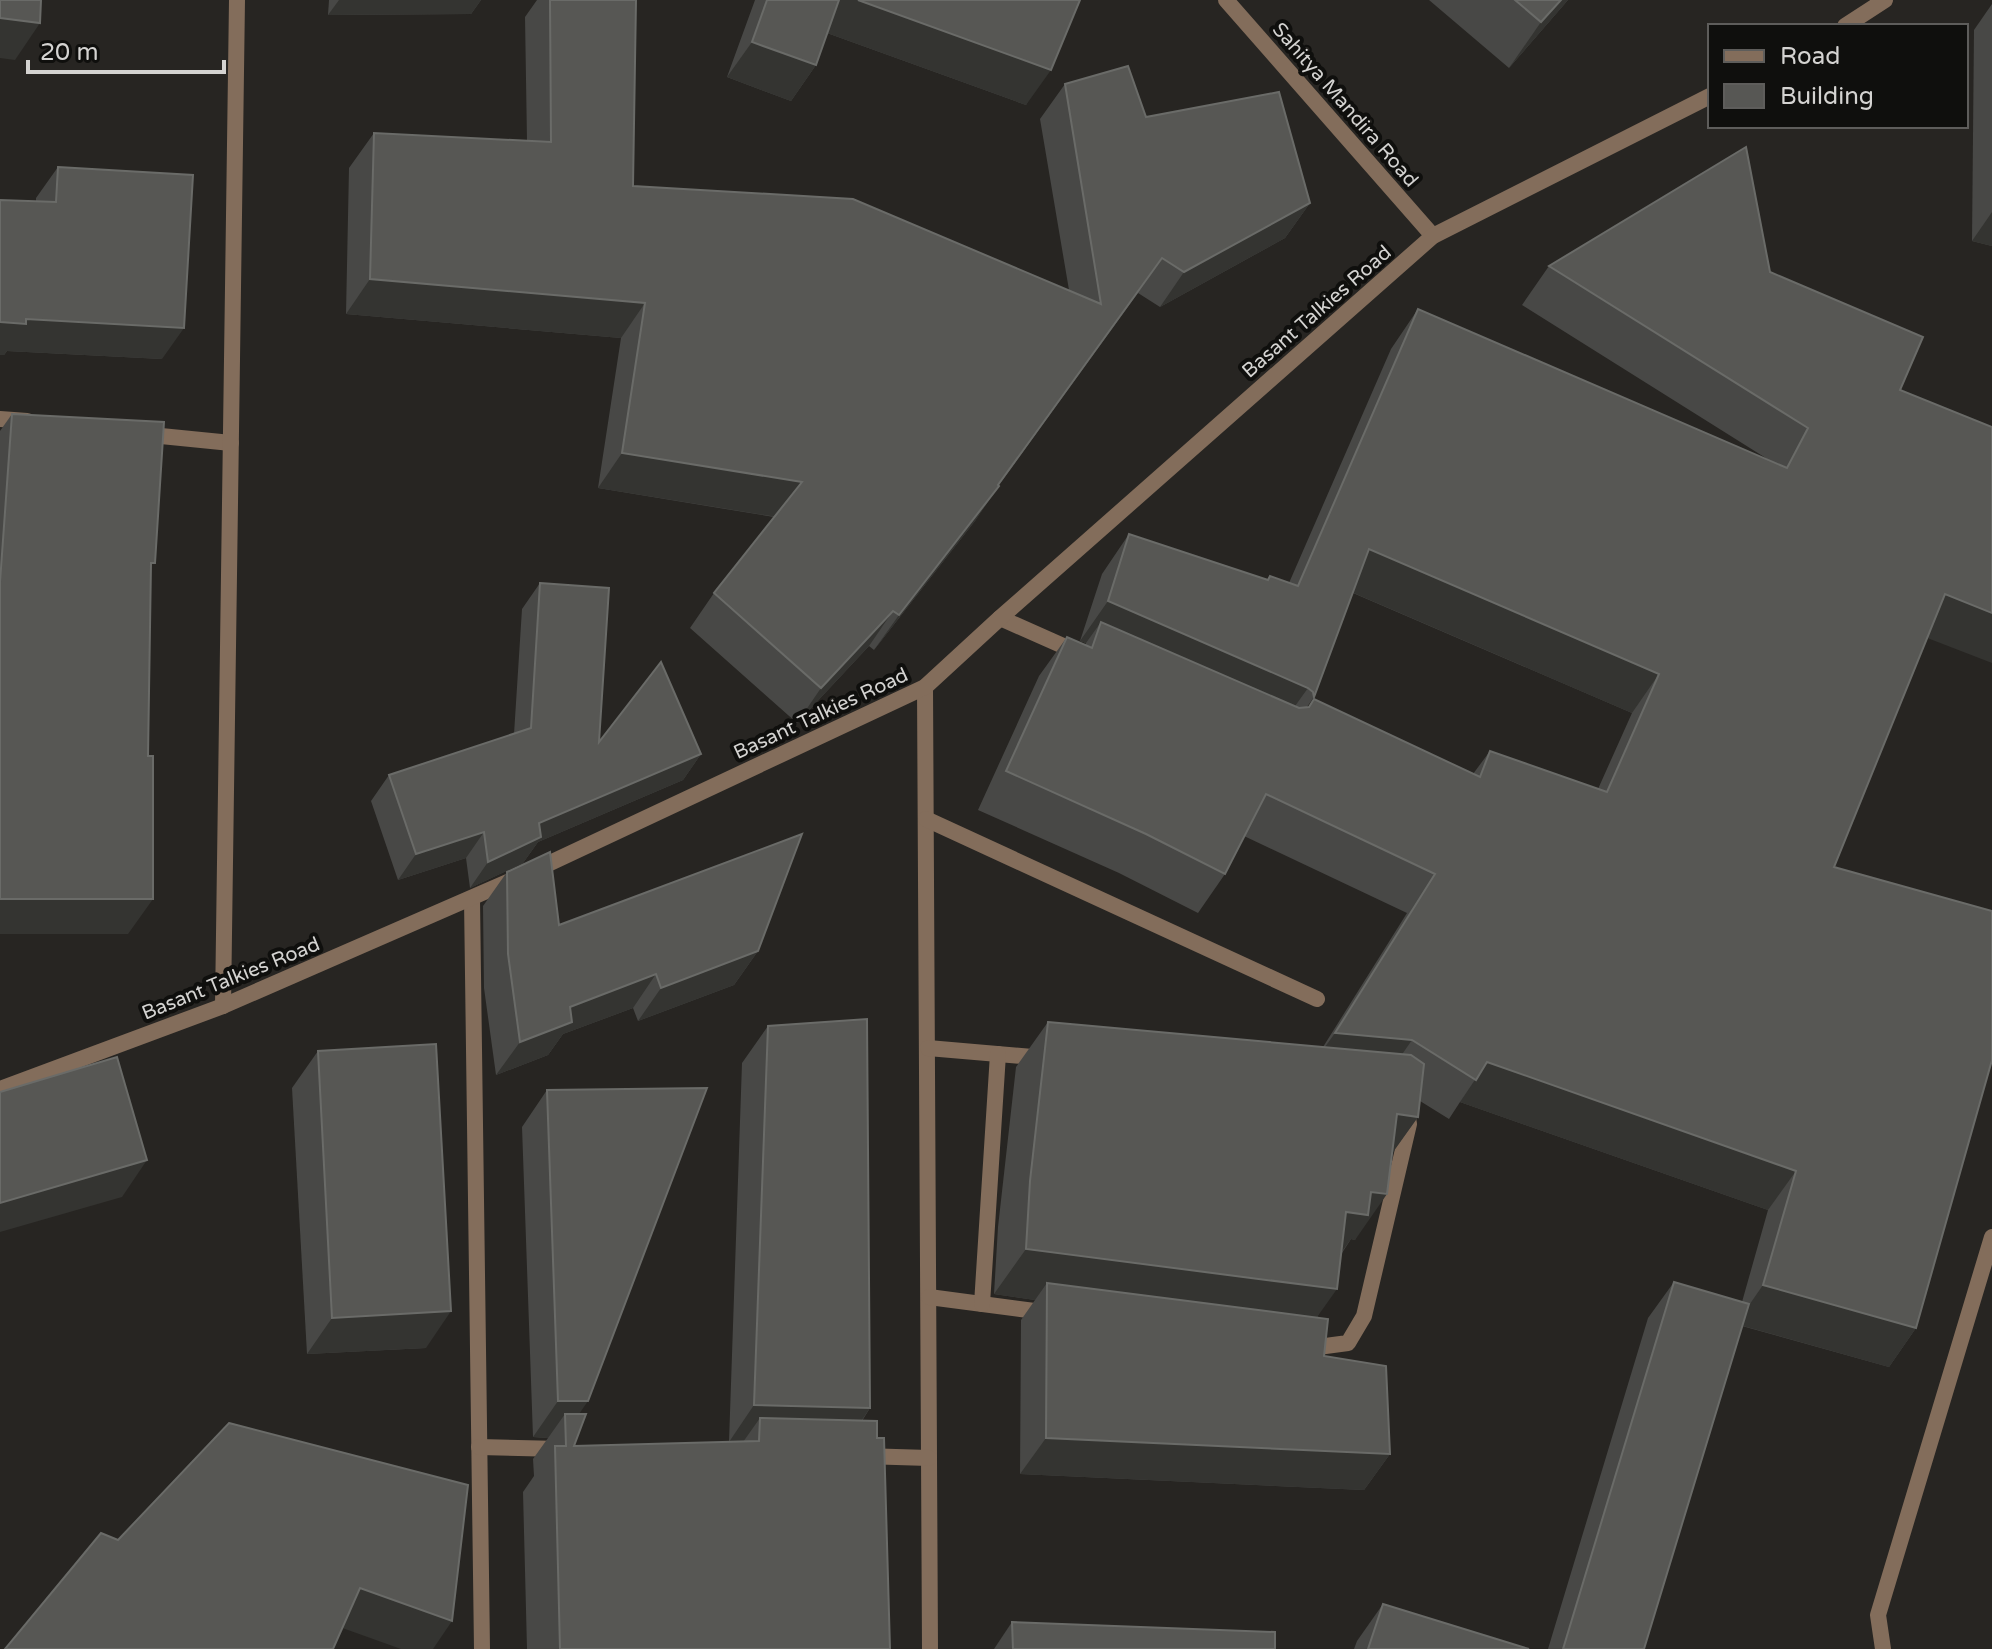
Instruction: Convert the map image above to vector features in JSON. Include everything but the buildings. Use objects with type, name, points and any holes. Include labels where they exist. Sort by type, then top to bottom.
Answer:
[{"type":"street","points":[[223,1006],[237,0]]},
{"type":"street","name":"Sahitya Mandira Road","points":[[1226,0],[1433,236]]},
{"type":"street","points":[[1848,24],[1885,0]]},
{"type":"street","name":"Basant Talkies Road","points":[[0,1089],[223,1006],[472,899],[925,687],[1433,236],[1708,97]]},
{"type":"street","points":[[0,419],[46,424]]},
{"type":"street","points":[[123,432],[231,443]]},
{"type":"street","points":[[1000,618],[1087,656]]},
{"type":"street","points":[[925,687],[930,1649]]},
{"type":"street","points":[[926,819],[1317,999]]},
{"type":"street","points":[[472,899],[482,1649]]},
{"type":"street","points":[[928,1048],[1060,1060]]},
{"type":"street","points":[[982,1304],[998,1054]]},
{"type":"street","points":[[1287,1343],[1318,1347],[1348,1343],[1364,1316],[1409,1124],[1406,1106],[1394,1098]]},
{"type":"street","points":[[1883,1649],[1878,1615],[1992,1237]]},
{"type":"street","points":[[929,1297],[1074,1316]]},
{"type":"street","points":[[479,1447],[572,1449]]},
{"type":"street","points":[[852,1456],[929,1458]]}]
